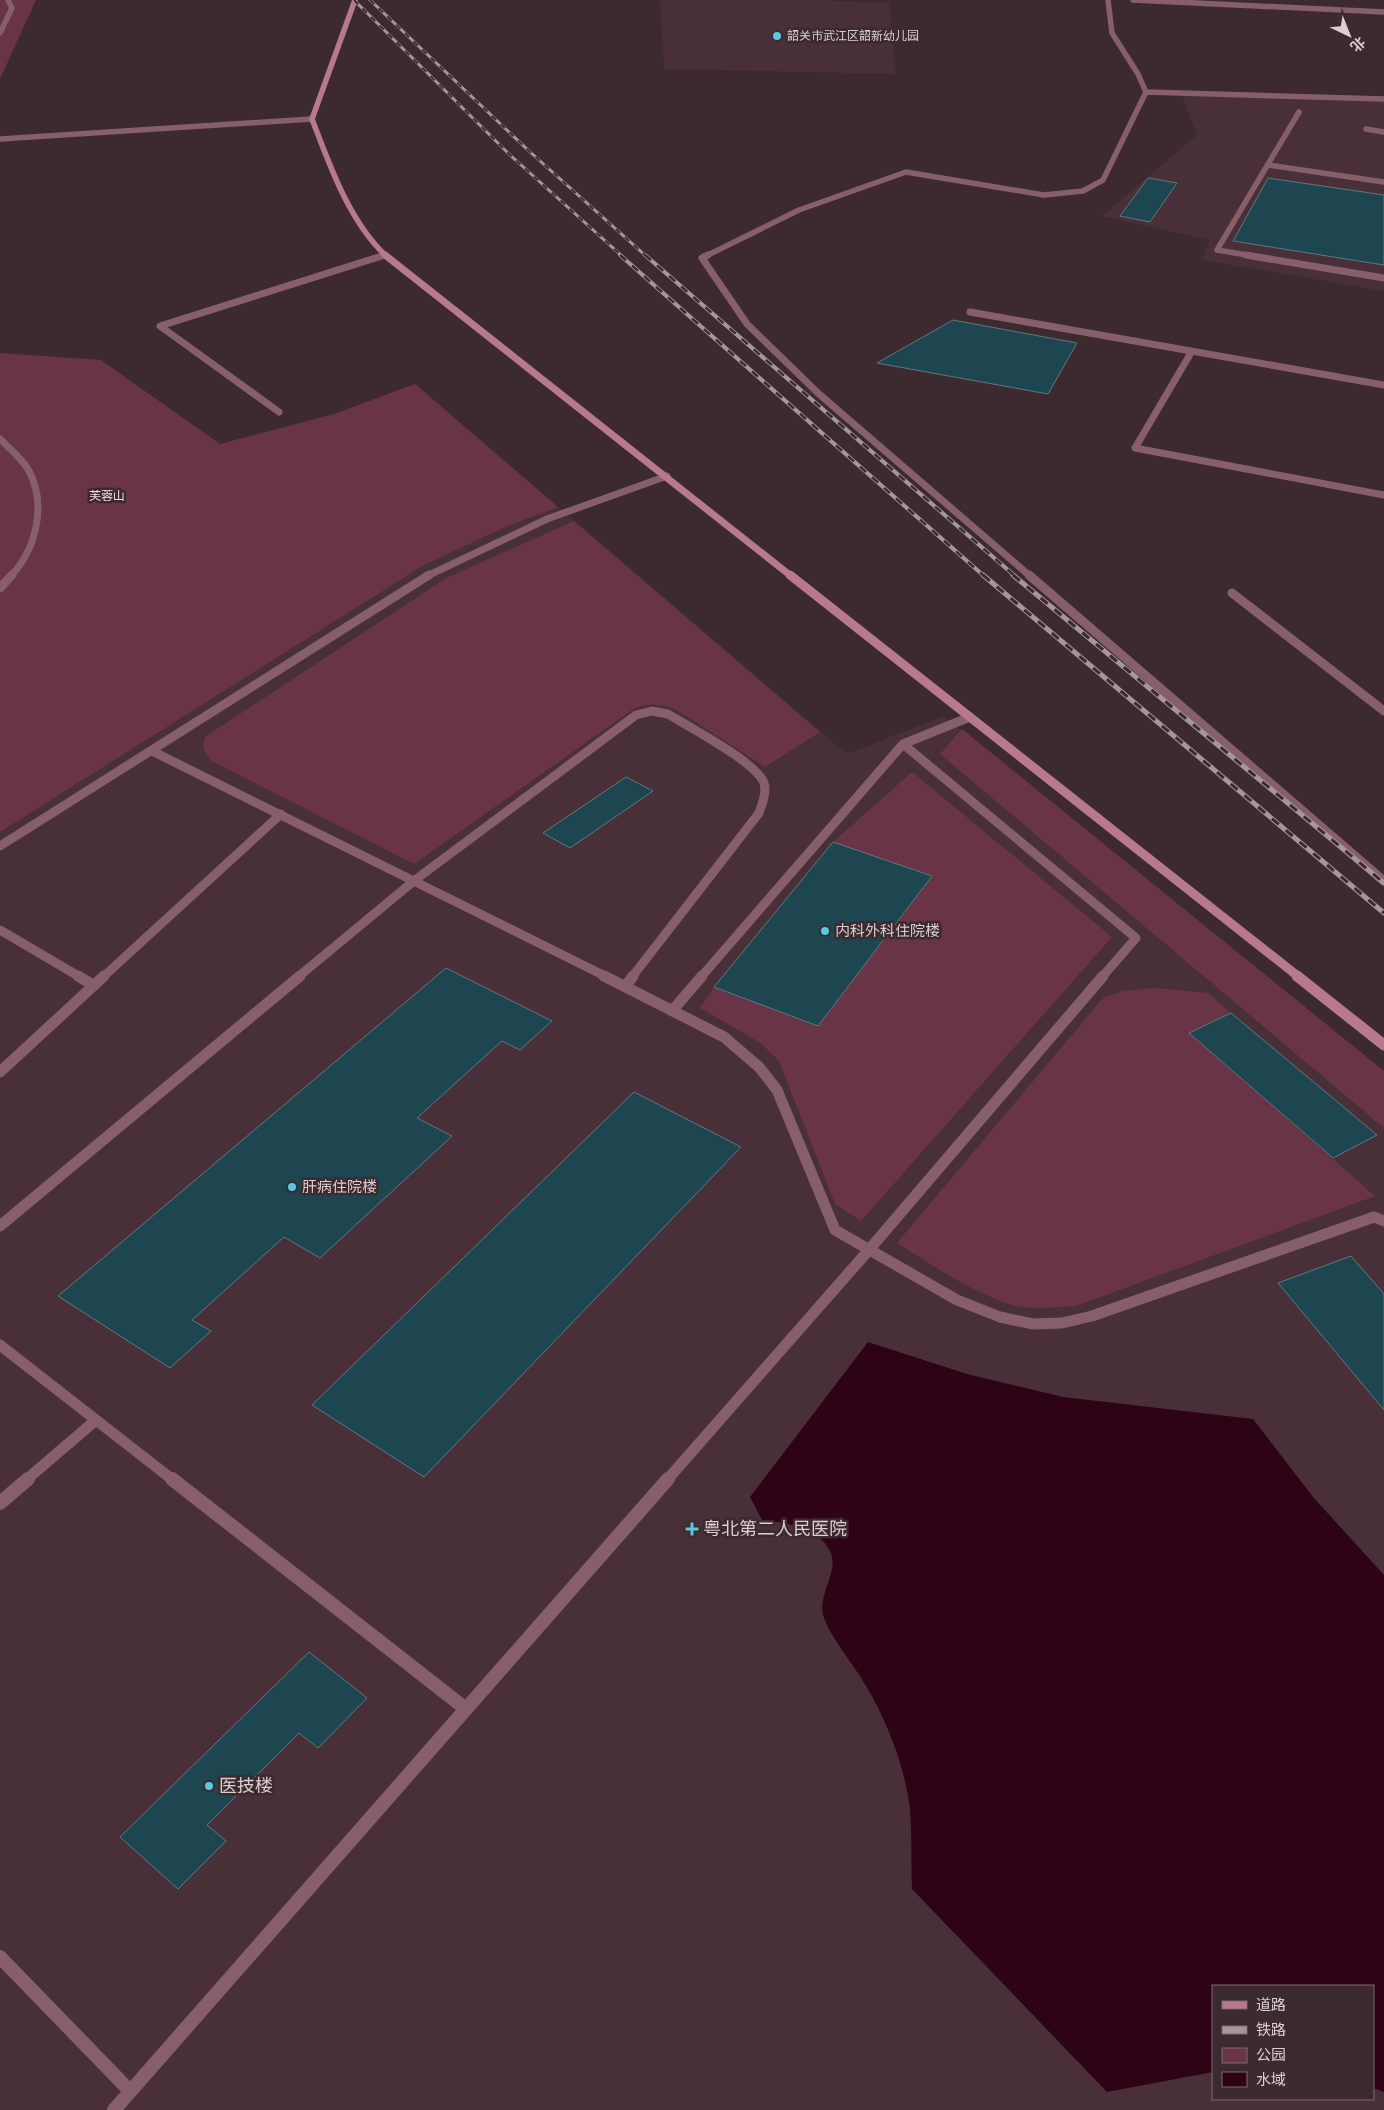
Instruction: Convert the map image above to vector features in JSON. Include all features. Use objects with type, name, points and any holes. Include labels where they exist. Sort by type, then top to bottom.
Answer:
[{"type":"main road","points":[[355,0],[312,118],[337,185],[374,243],[385,256],[667,476],[1384,1045]]},
{"type":"street","points":[[0,33],[12,8],[8,0]]},
{"type":"street","points":[[1108,0],[1112,34],[1138,74],[1146,92]]},
{"type":"street","points":[[1133,0],[1384,12]]},
{"type":"street","points":[[1146,92],[1384,99]]},
{"type":"street","points":[[1146,92],[1103,180],[1094,187],[1064,195],[1044,194],[906,172],[799,210],[702,258],[748,324],[819,394],[1384,881]]},
{"type":"street","points":[[1299,112],[1217,250],[1384,278]]},
{"type":"street","points":[[0,139],[312,118]]},
{"type":"street","points":[[1366,129],[1384,132]]},
{"type":"street","points":[[1268,164],[1384,182]]},
{"type":"street","points":[[279,412],[160,326],[385,256]]},
{"type":"street","points":[[970,312],[1384,385]]},
{"type":"street","points":[[1192,351],[1135,448],[1384,495]]},
{"type":"street","points":[[0,439],[19,458],[32,477],[37,498],[34,533],[25,558],[0,588]]},
{"type":"street","points":[[0,846],[435,572],[547,519],[667,476]]},
{"type":"street","points":[[1232,593],[1384,711]]},
{"type":"street","points":[[0,1226],[415,880],[636,715],[651,711],[668,714],[750,766],[762,777],[766,790],[759,814],[625,987]]},
{"type":"street","points":[[672,1011],[903,744],[970,717]]},
{"type":"street","points":[[114,2110],[868,1251],[1136,938],[903,744]]},
{"type":"street","points":[[152,751],[415,880],[724,1037],[745,1051],[764,1070],[777,1090],[834,1230],[957,1300],[1000,1317],[1033,1324],[1062,1323],[1092,1316],[1374,1217],[1384,1220]]},
{"type":"street","points":[[0,1072],[281,814]]},
{"type":"street","points":[[0,930],[93,985]]},
{"type":"street","points":[[0,1345],[466,1709]]},
{"type":"street","points":[[0,1503],[96,1420]]},
{"type":"street","points":[[0,1957],[130,2091]]},
{"type":"shaded area","name":"韶关市武江区韶新幼儿园","points":[[660,0],[815,0],[889,3],[896,74],[664,69]]},
{"type":"shaded area","points":[[1182,95],[1384,101],[1384,291],[1202,260],[1209,240],[1102,216],[1197,135]]},
{"type":"shaded area","name":"粤北第二人民医院","points":[[415,384],[847,754],[944,716],[1384,1071],[1384,2110],[0,2110],[0,672],[334,414]]},
{"type":"green space","points":[[0,0],[36,0],[0,79]]},
{"type":"green space","name":"芙蓉山","points":[[0,353],[101,360],[220,444],[334,414],[415,384],[558,507],[503,528],[424,565],[0,832]]},
{"type":"green space","points":[[574,521],[820,732],[765,767],[675,709],[655,705],[635,708],[414,864],[210,760],[203,748],[205,737],[446,578]]},
{"type":"green space","points":[[962,729],[1384,1071],[1384,1128],[940,754]]},
{"type":"green space","points":[[912,772],[1112,937],[861,1221],[835,1204],[779,1061],[759,1042],[700,1008],[714,987],[818,1026],[932,876],[833,842]]},
{"type":"green space","points":[[1156,988],[1208,993],[1231,1013],[1189,1033],[1375,1196],[1076,1306],[1036,1308],[1008,1304],[958,1281],[897,1243],[1103,998],[1123,991]]},
{"type":"water","points":[[868,1342],[967,1374],[1063,1397],[1253,1419],[1313,1497],[1384,1575],[1384,2092],[1374,2088],[1374,1985],[1212,1985],[1212,2072],[1107,2092],[912,1889],[910,1810],[900,1762],[874,1700],[833,1636],[822,1610],[832,1566],[832,1557],[829,1549],[816,1535],[799,1527],[762,1520],[750,1497]]},
{"type":"building","points":[[1148,178],[1177,183],[1150,222],[1120,216]]},
{"type":"building","points":[[1268,178],[1384,195],[1384,265],[1233,241]]},
{"type":"building","points":[[953,320],[1077,343],[1048,394],[877,363]]},
{"type":"building","points":[[626,777],[653,791],[570,848],[543,833]]},
{"type":"building","name":"内科外科住院楼","points":[[833,842],[932,876],[818,1026],[714,987]]},
{"type":"building","name":"肝病住院楼","points":[[446,968],[552,1021],[520,1050],[502,1041],[417,1118],[452,1136],[320,1258],[284,1237],[192,1320],[211,1331],[170,1368],[58,1296]]},
{"type":"building","points":[[1231,1013],[1377,1135],[1333,1158],[1189,1033]]},
{"type":"building","points":[[634,1092],[741,1147],[424,1477],[312,1405]]},
{"type":"building","points":[[1351,1256],[1384,1294],[1384,1410],[1278,1283]]},
{"type":"building","name":"医技楼","points":[[309,1652],[367,1698],[318,1748],[299,1733],[207,1825],[226,1841],[178,1889],[120,1837]]},
{"type":"railway","points":[[354,0],[510,155],[622,256]]},
{"type":"railway","points":[[370,0],[529,151],[646,256]]},
{"type":"railway","points":[[620,255],[984,576]]},
{"type":"railway","points":[[645,255],[1015,576]]},
{"type":"railway","points":[[983,575],[1384,913]]},
{"type":"railway","points":[[1013,575],[1384,883]]},
{"type":"place","name":"韶关市武江区韶新幼儿园","points":[[777,36]]},
{"type":"place","name":"内科外科住院楼","points":[[825,931]]},
{"type":"place","name":"肝病住院楼","points":[[292,1187]]},
{"type":"place","name":"粤北第二人民医院","points":[[692,1529]]},
{"type":"place","name":"医技楼","points":[[209,1786]]}]
